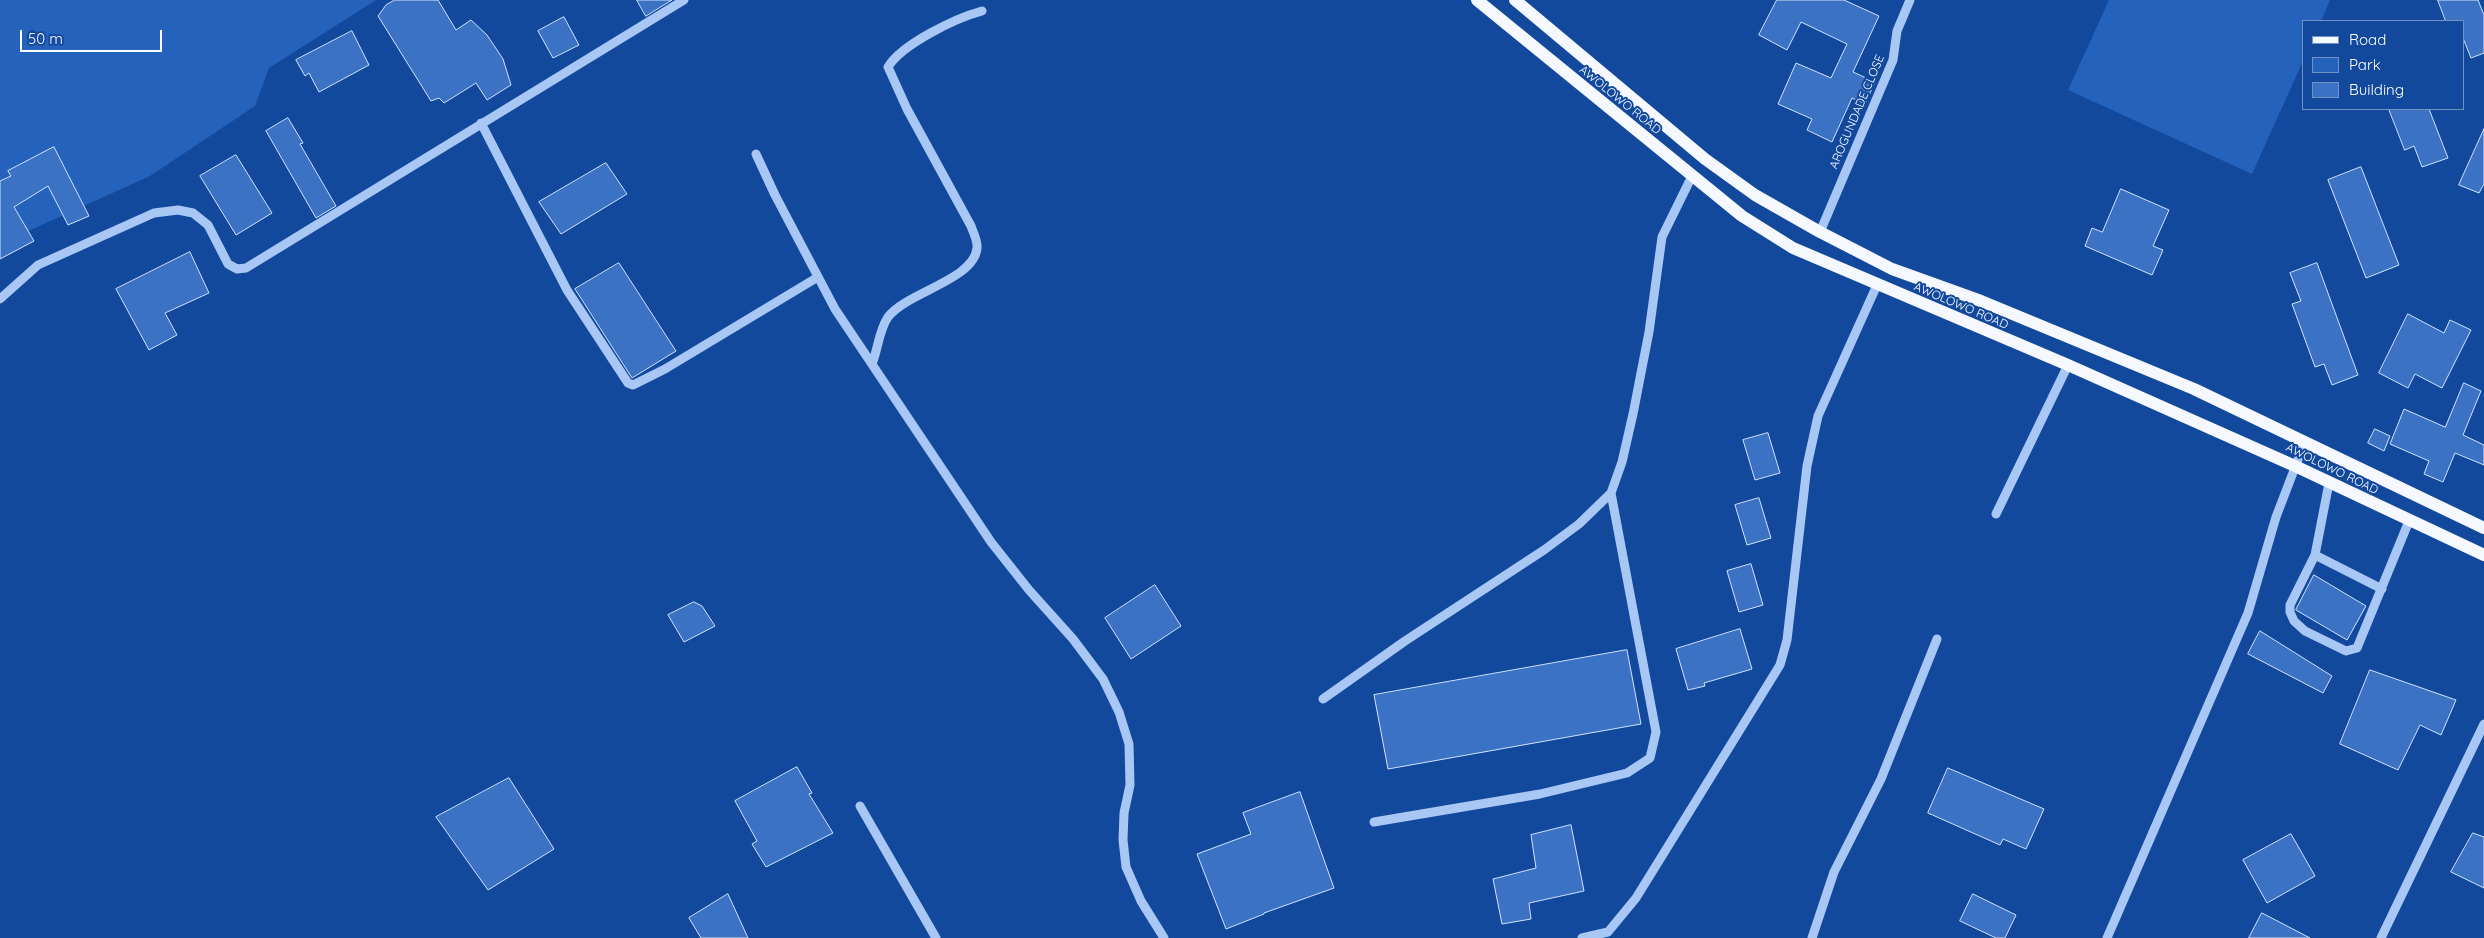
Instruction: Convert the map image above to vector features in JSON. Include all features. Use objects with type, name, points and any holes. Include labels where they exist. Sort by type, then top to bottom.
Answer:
[{"type":"main road","name":"AWOLOWO ROAD","points":[[1477,0],[1742,216],[1793,248],[1877,286],[2068,365],[2295,466],[2484,555]]},
{"type":"main road","name":"AWOLOWO ROAD","points":[[1515,0],[1642,104],[1705,159],[1755,195],[1820,232],[1892,269],[1981,301],[2194,389],[2304,444],[2484,528]]},
{"type":"street","points":[[0,299],[38,265],[154,213],[178,210],[194,213],[208,225],[228,264],[237,269],[246,268],[684,0]]},
{"type":"street","name":"AROGUNDADE CLOSE","points":[[1820,232],[1893,60],[1897,31],[1910,0]]},
{"type":"street","points":[[872,364],[882,328],[889,316],[908,302],[961,272],[975,258],[978,246],[971,226],[907,110],[888,67],[893,58],[938,28],[982,11]]},
{"type":"street","points":[[481,123],[568,290],[628,383],[633,386],[665,369],[818,277]]},
{"type":"street","points":[[756,154],[835,309],[991,542],[1029,590],[1073,639],[1103,679],[1120,712],[1129,744],[1130,784],[1124,813],[1123,840],[1126,867],[1141,901],[1164,938]]},
{"type":"street","points":[[1323,699],[1405,641],[1544,550],[1579,524],[1611,492],[1622,462],[1633,414],[1649,332],[1662,238],[1692,176]]},
{"type":"street","points":[[1582,938],[1608,932],[1636,898],[1780,665],[1787,640],[1806,466],[1818,416],[1877,286]]},
{"type":"street","points":[[1996,514],[2068,365]]},
{"type":"street","points":[[2107,938],[2248,613],[2276,517],[2304,444]]},
{"type":"street","points":[[2329,482],[2315,555],[2290,605],[2290,612],[2294,621],[2305,631],[2346,650],[2358,648],[2409,521]]},
{"type":"street","points":[[1374,822],[1540,794],[1628,773],[1650,758],[1656,732],[1611,492]]},
{"type":"street","points":[[2315,555],[2382,589]]},
{"type":"street","points":[[1812,938],[1834,872],[1881,779],[1937,639]]},
{"type":"street","points":[[2381,938],[2484,724]]},
{"type":"street","points":[[860,806],[936,938]]},
{"type":"green space","points":[[0,0],[376,0],[269,68],[255,106],[150,176],[4,242],[0,239]]},
{"type":"green space","points":[[2109,0],[2330,0],[2321,20],[2302,20],[2302,63],[2252,174],[2068,90]]},
{"type":"building","points":[[395,0],[438,0],[456,30],[471,20],[487,35],[503,59],[511,85],[487,100],[476,83],[444,103],[439,98],[431,101],[378,16],[386,5]]},
{"type":"building","points":[[637,0],[672,0],[646,16]]},
{"type":"building","points":[[1777,0],[1844,0],[1879,16],[1853,72],[1875,82],[1865,104],[1852,98],[1832,142],[1807,130],[1812,119],[1778,104],[1796,63],[1831,78],[1847,44],[1801,22],[1787,50],[1759,35]]},
{"type":"building","points":[[2438,0],[2478,0],[2484,15],[2484,53],[2471,58],[2464,40],[2464,20],[2446,20]]},
{"type":"building","points":[[564,17],[579,45],[553,58],[538,31]]},
{"type":"building","points":[[352,31],[369,65],[319,92],[309,73],[305,76],[296,60]]},
{"type":"building","points":[[2389,110],[2429,110],[2448,158],[2422,167],[2414,146],[2405,150]]},
{"type":"building","points":[[288,118],[303,143],[300,144],[336,206],[316,218],[266,131]]},
{"type":"building","points":[[2484,129],[2484,184],[2479,193],[2459,185]]},
{"type":"building","points":[[54,147],[89,216],[68,225],[48,186],[14,207],[34,241],[0,259],[0,181],[11,176],[8,171]]},
{"type":"building","points":[[236,155],[272,213],[236,235],[200,176]]},
{"type":"building","points":[[606,163],[627,194],[561,234],[539,202]]},
{"type":"building","points":[[2361,167],[2399,265],[2366,278],[2328,180]]},
{"type":"building","points":[[2121,189],[2169,210],[2153,246],[2163,250],[2152,275],[2085,246],[2092,228],[2102,232]]},
{"type":"building","points":[[190,252],[209,293],[165,313],[177,335],[149,350],[116,289]]},
{"type":"building","points":[[619,263],[676,351],[632,378],[575,289]]},
{"type":"building","points":[[2317,263],[2358,375],[2332,385],[2324,364],[2315,367],[2292,304],[2301,301],[2290,273]]},
{"type":"building","points":[[2408,314],[2444,333],[2450,320],[2471,330],[2442,388],[2415,374],[2408,388],[2379,373]]},
{"type":"building","points":[[2464,383],[2481,391],[2463,435],[2484,445],[2484,465],[2455,453],[2443,482],[2424,474],[2429,461],[2390,444],[2404,409],[2445,427]]},
{"type":"building","points":[[2375,429],[2390,436],[2384,451],[2368,443]]},
{"type":"building","points":[[1768,433],[1780,473],[1755,480],[1743,440]]},
{"type":"building","points":[[1759,498],[1771,538],[1747,545],[1735,505]]},
{"type":"building","points":[[1751,564],[1763,605],[1739,612],[1727,571]]},
{"type":"building","points":[[2314,575],[2366,606],[2347,640],[2296,610]]},
{"type":"building","points":[[1155,585],[1181,626],[1131,659],[1105,618]]},
{"type":"building","points":[[694,602],[702,606],[715,626],[684,642],[668,615]]},
{"type":"building","points":[[1740,629],[1752,669],[1704,683],[1705,686],[1688,690],[1676,649]]},
{"type":"building","points":[[2260,631],[2332,676],[2323,693],[2248,654]]},
{"type":"building","points":[[1627,650],[1641,724],[1388,769],[1374,695]]},
{"type":"building","points":[[2370,670],[2456,700],[2441,735],[2420,725],[2398,770],[2340,744]]},
{"type":"building","points":[[797,767],[812,793],[809,794],[833,833],[766,867],[752,844],[757,841],[735,801]]},
{"type":"building","points":[[1948,768],[2044,809],[2026,849],[2003,839],[2000,845],[1928,813]]},
{"type":"building","points":[[509,778],[554,849],[488,890],[436,817]]},
{"type":"building","points":[[1300,792],[1334,888],[1226,929],[1197,854],[1251,834],[1243,813]]},
{"type":"building","points":[[1571,825],[1584,891],[1529,903],[1531,919],[1502,924],[1493,879],[1536,868],[1531,835]]},
{"type":"building","points":[[2473,833],[2484,837],[2484,888],[2451,872]]},
{"type":"building","points":[[2291,834],[2315,876],[2267,903],[2243,860]]},
{"type":"building","points":[[728,894],[748,938],[701,938],[689,918]]},
{"type":"building","points":[[1973,894],[2016,915],[2005,938],[1996,938],[1960,921]]},
{"type":"building","points":[[2262,913],[2310,938],[2249,938]]}]
